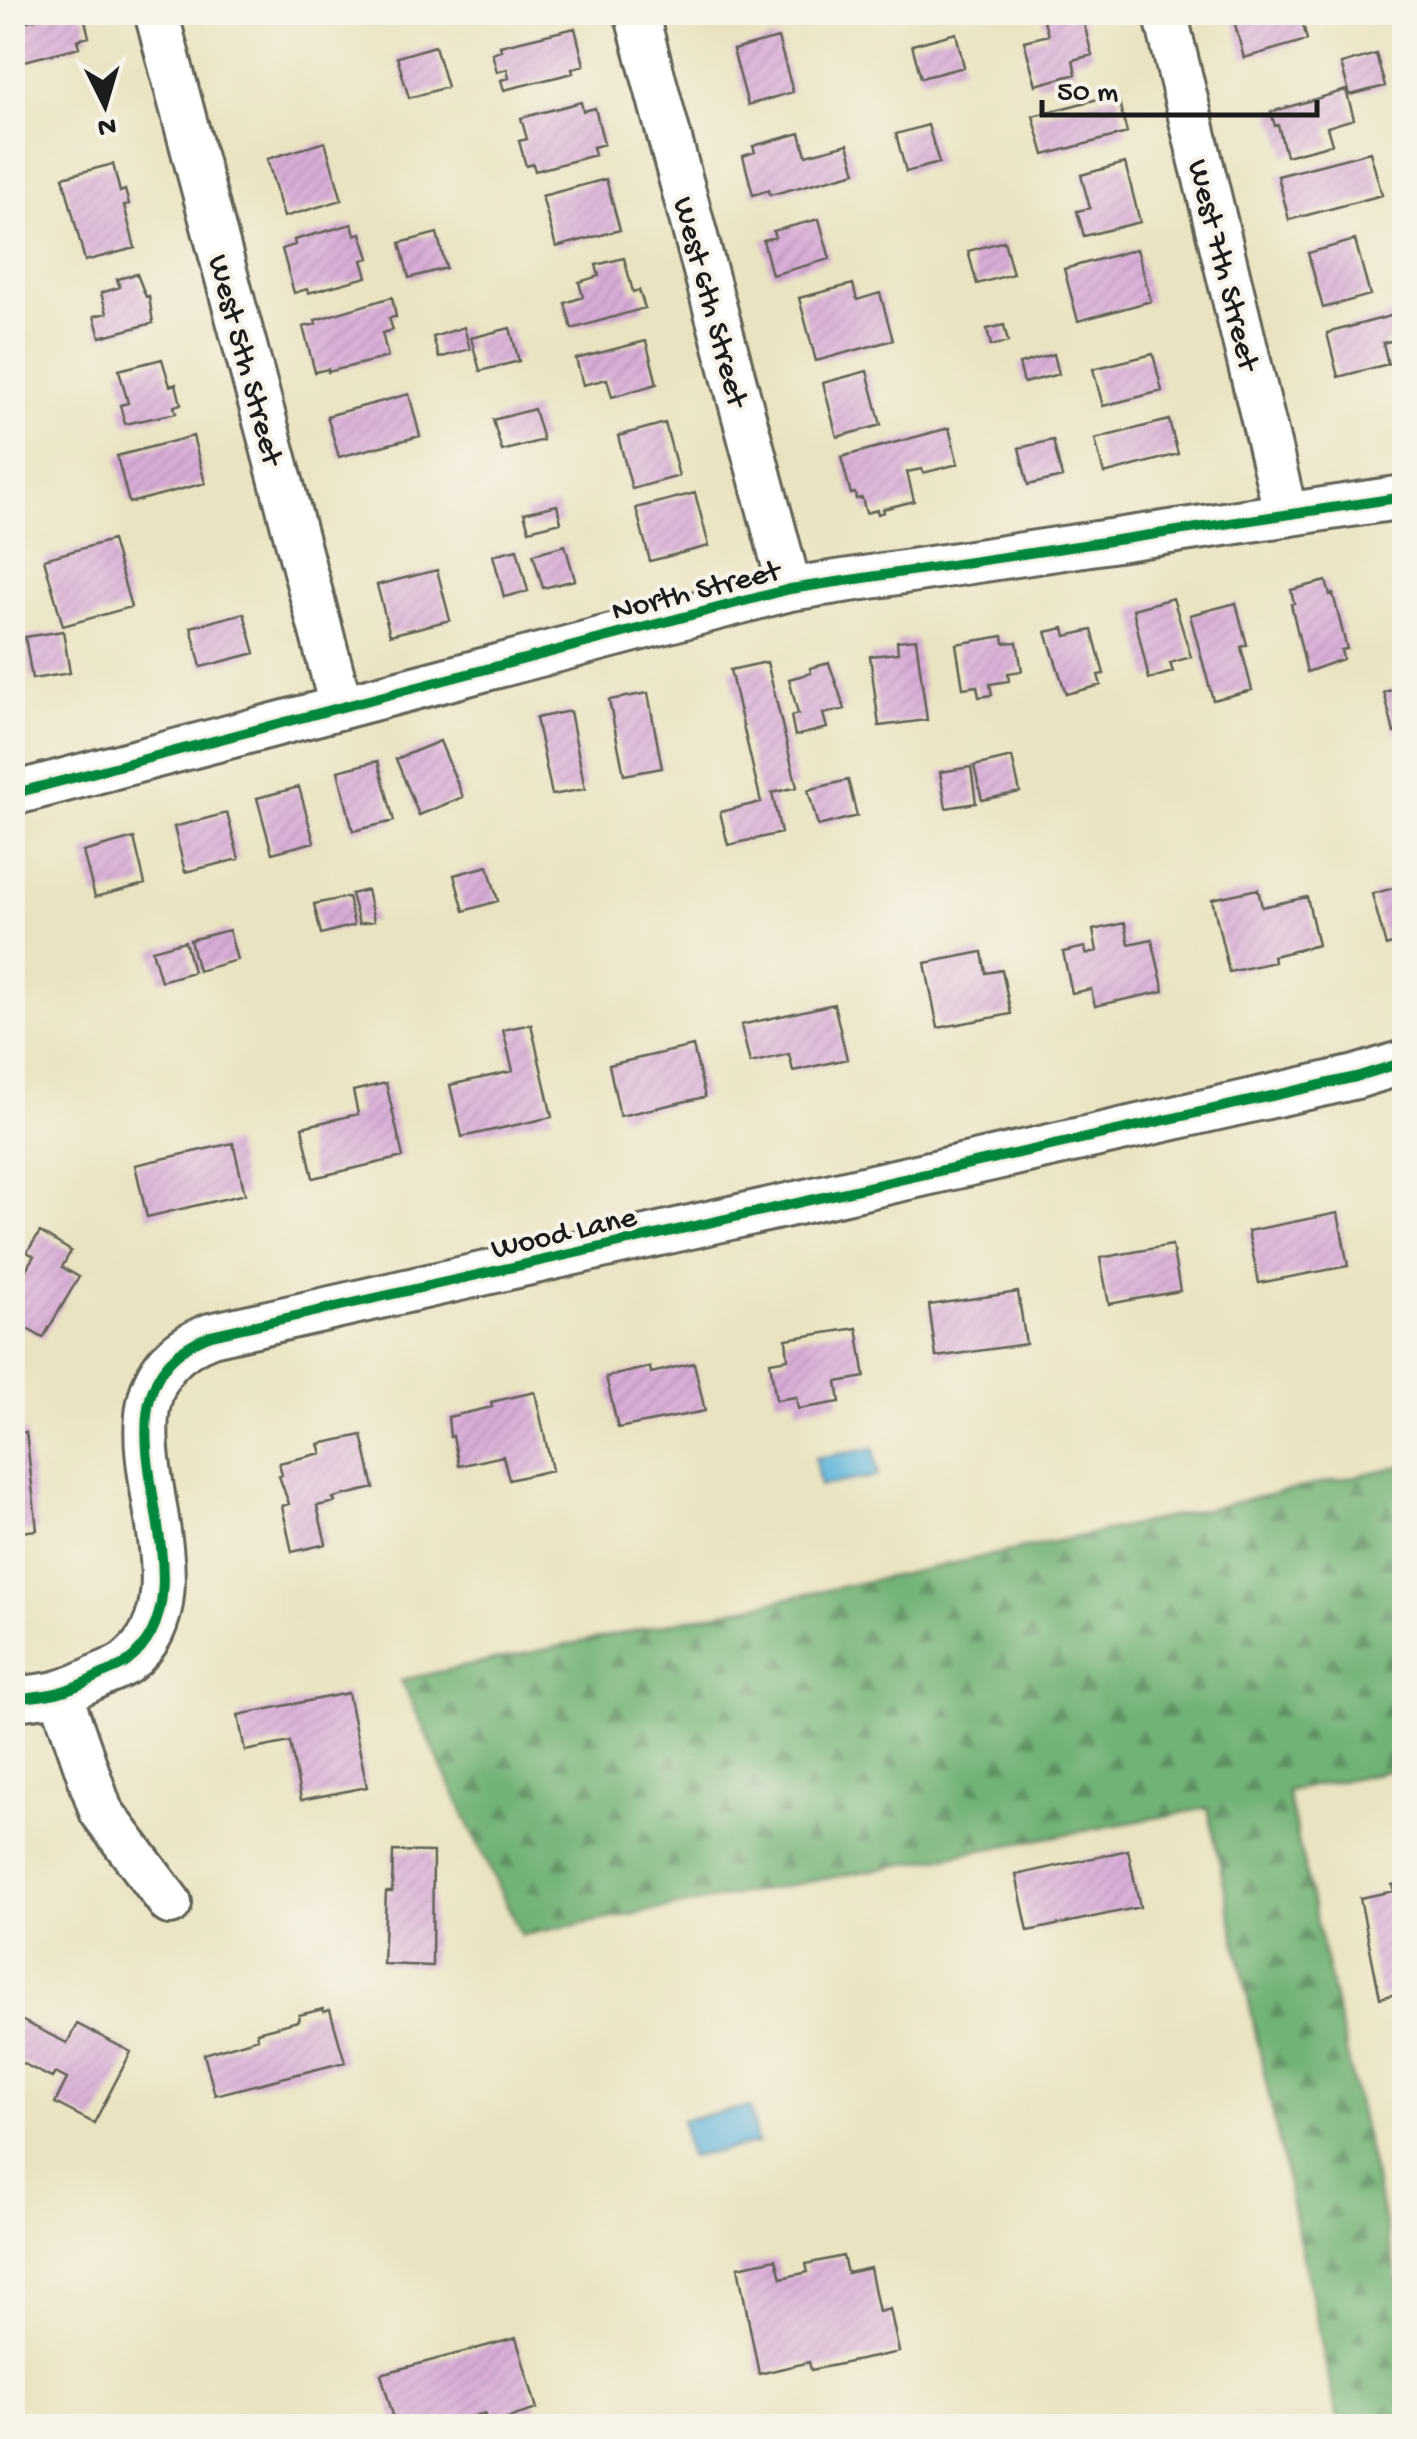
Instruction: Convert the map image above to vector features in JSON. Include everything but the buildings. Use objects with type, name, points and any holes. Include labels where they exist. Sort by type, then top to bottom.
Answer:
[{"type":"street","name":"West 5th Street","points":[[156,12],[340,706]]},
{"type":"street","name":"West 6th Street","points":[[636,12],[790,589]]},
{"type":"street","name":"West 7th Street","points":[[1166,12],[1286,515]]},
{"type":"street","name":"North Street","points":[[12,794],[790,589],[1404,497]]},
{"type":"street","name":"Wood Lane","points":[[12,1699],[62,1695],[128,1661],[154,1629],[165,1576],[146,1426],[158,1377],[190,1343],[211,1335],[1356,1077],[1404,1062]]},
{"type":"street","points":[[62,1695],[101,1811],[170,1903]]},
{"type":"green space","points":[[1404,1465],[1404,1768],[1287,1791],[1404,2308],[1404,2426],[1339,2426],[1208,1808],[521,1935],[401,1680],[1129,1526]]},
{"type":"water","points":[[874,1448],[878,1476],[820,1486],[815,1458]]},
{"type":"water","points":[[750,2107],[757,2144],[689,2157],[682,2120]]},
{"type":"cycle path","points":[[12,794],[790,589],[1404,497]]},
{"type":"cycle path","points":[[12,1699],[67,1690],[121,1666],[154,1627],[163,1585],[147,1442],[150,1398],[169,1362],[211,1335],[1356,1077],[1404,1062]]}]
